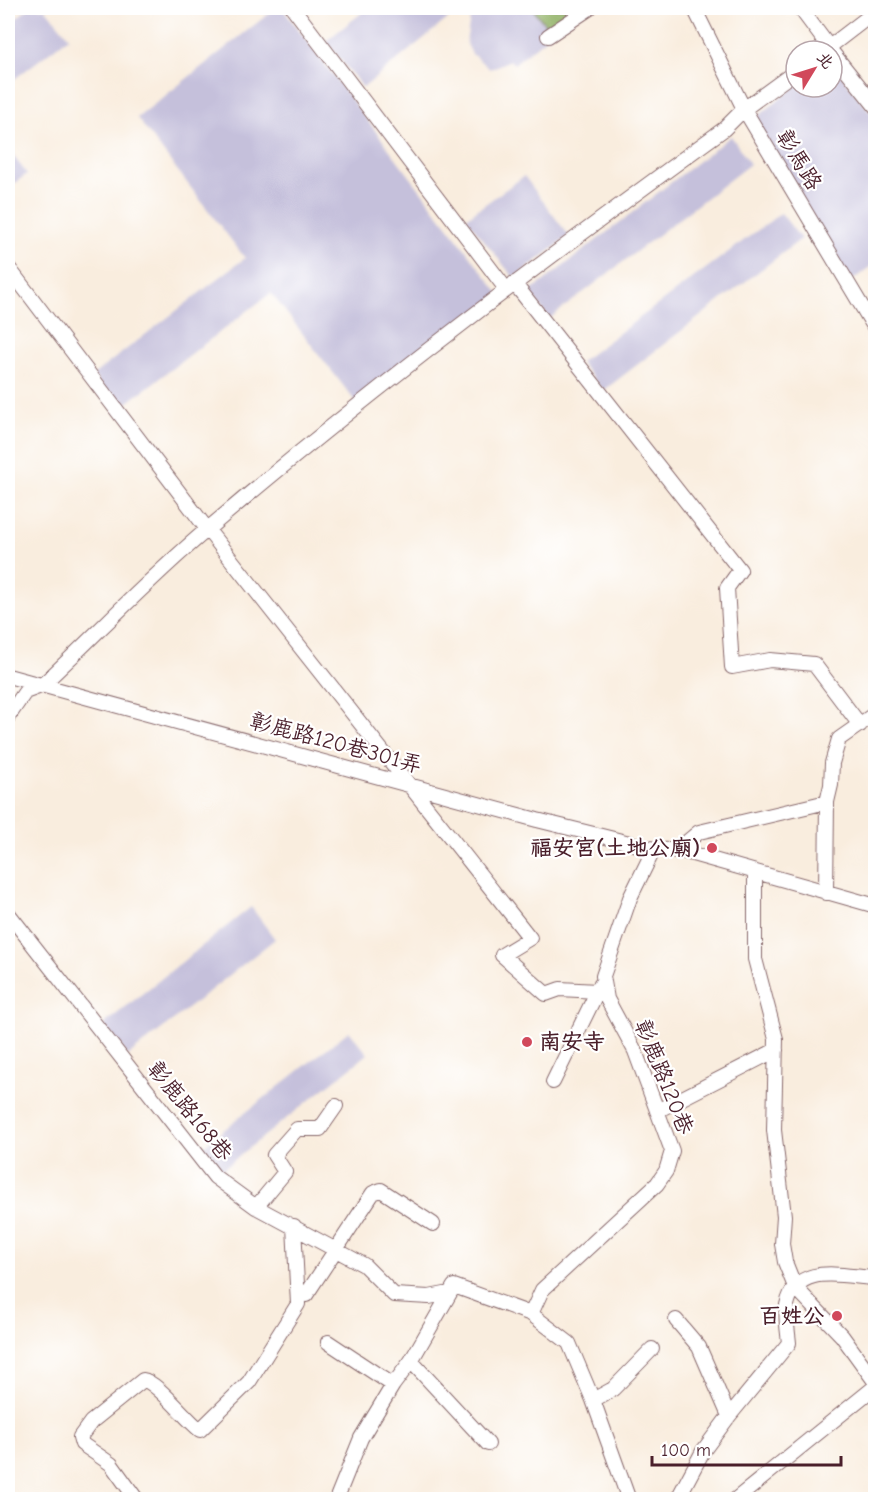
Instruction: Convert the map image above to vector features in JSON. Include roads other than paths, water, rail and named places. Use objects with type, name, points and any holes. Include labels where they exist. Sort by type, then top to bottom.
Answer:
[{"type":"street","points":[[293,8],[510,286],[740,570],[727,588],[732,667],[770,660],[814,664],[860,725]]},
{"type":"street","points":[[548,36],[590,8]]},
{"type":"street","name":"彰馬路","points":[[694,8],[744,109],[876,330]]},
{"type":"street","points":[[800,8],[821,39]]},
{"type":"street","points":[[842,39],[876,11]]},
{"type":"street","points":[[844,68],[876,107]]},
{"type":"street","points":[[8,717],[25,692],[41,686],[207,529],[510,286],[724,129],[744,109],[784,80]]},
{"type":"street","points":[[8,267],[207,529],[530,938],[502,956],[546,994],[560,989],[600,985]]},
{"type":"street","name":"彰鹿路120巷301弄","points":[[8,676],[654,849],[682,851],[876,906]]},
{"type":"street","points":[[826,893],[827,801],[831,785],[832,763],[839,739],[876,713]]},
{"type":"street","points":[[682,851],[687,842],[699,832],[827,801]]},
{"type":"street","points":[[553,1082],[600,985],[630,898],[654,849]]},
{"type":"street","points":[[735,1500],[876,1385],[842,1336],[795,1287],[787,1269],[782,1244],[784,1216],[774,1130],[776,1039],[755,959],[755,872]]},
{"type":"street","name":"彰鹿路168巷","points":[[8,913],[214,1177],[256,1208],[364,1264],[394,1295],[429,1298],[452,1289]]},
{"type":"street","name":"彰鹿路120巷","points":[[531,1314],[542,1290],[657,1184],[666,1171],[672,1151],[635,1051],[600,985]]},
{"type":"street","points":[[657,1111],[776,1050]]},
{"type":"street","points":[[256,1208],[285,1172],[274,1155],[297,1129],[320,1129],[336,1106]]},
{"type":"street","points":[[306,1295],[373,1193],[381,1190],[433,1224]]},
{"type":"street","points":[[137,1500],[111,1464],[82,1444],[80,1437],[91,1422],[142,1380],[150,1381],[161,1390],[181,1415],[200,1430],[249,1382],[298,1304],[294,1226]]},
{"type":"street","points":[[682,1497],[703,1451],[789,1343],[787,1306],[795,1287],[815,1273],[876,1278]]},
{"type":"street","points":[[336,1500],[361,1438],[393,1385],[411,1361],[452,1289],[531,1314],[568,1343],[593,1400],[628,1500]]},
{"type":"street","points":[[676,1320],[699,1347],[729,1416]]},
{"type":"street","points":[[328,1342],[393,1385]]},
{"type":"street","points":[[593,1400],[613,1389],[652,1349]]},
{"type":"street","points":[[411,1361],[488,1444]]},
{"type":"place","name":"福安宮(土地公廟)","points":[[712,848]]},
{"type":"place","name":"南安寺","points":[[527,1042]]},
{"type":"place","name":"百姓公","points":[[837,1316]]}]
